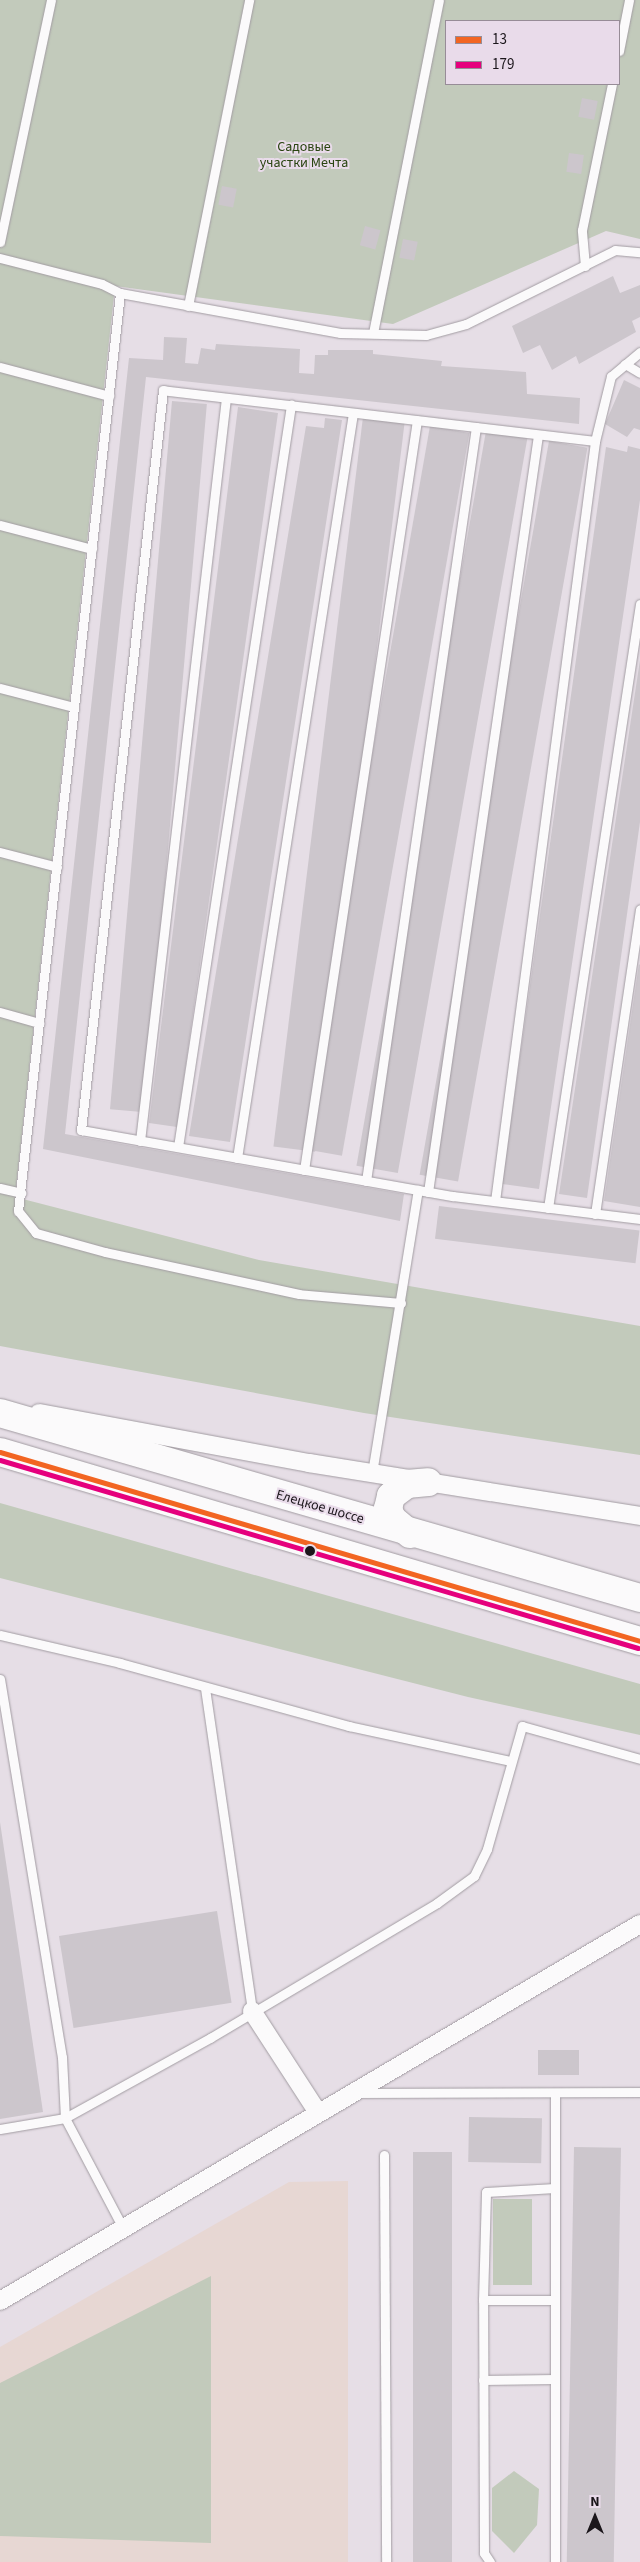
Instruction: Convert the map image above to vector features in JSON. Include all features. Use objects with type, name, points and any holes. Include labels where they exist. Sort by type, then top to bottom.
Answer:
[{"type":"main road","name":"Елецкое шоссе","points":[[0,1413],[410,1534],[640,1598]]},
{"type":"main road","points":[[0,1452],[640,1641]]},
{"type":"main road","points":[[410,1534],[392,1519],[391,1496],[407,1484],[428,1482]]},
{"type":"street","points":[[0,1405],[372,1473],[640,1516]]},
{"type":"street","points":[[0,2301],[122,2226],[347,2093],[640,1924]]},
{"type":"street","points":[[252,2011],[317,2111]]},
{"type":"lane","points":[[0,242],[51,0]]},
{"type":"lane","points":[[188,306],[249,0]]},
{"type":"lane","points":[[373,333],[439,0]]},
{"type":"lane","points":[[620,46],[629,0]]},
{"type":"lane","points":[[584,266],[582,230],[612,85]]},
{"type":"lane","points":[[0,258],[102,284],[120,293],[188,306],[340,333],[426,335],[466,324],[614,250],[640,252]]},
{"type":"lane","points":[[120,293],[18,1211],[36,1233],[105,1252],[299,1294],[401,1303]]},
{"type":"lane","points":[[495,1201],[595,441],[610,376],[640,352]]},
{"type":"lane","points":[[625,364],[640,373]]},
{"type":"lane","points":[[0,367],[109,396]]},
{"type":"lane","points":[[595,441],[163,390],[81,1130],[423,1191],[640,1219]]},
{"type":"lane","points":[[140,1141],[226,398]]},
{"type":"lane","points":[[178,1147],[291,405]]},
{"type":"lane","points":[[237,1158],[354,413]]},
{"type":"lane","points":[[304,1170],[417,420]]},
{"type":"lane","points":[[366,1181],[476,427]]},
{"type":"lane","points":[[372,1473],[401,1303],[423,1191],[538,435]]},
{"type":"lane","points":[[0,525],[92,549]]},
{"type":"lane","points":[[548,1208],[640,604]]},
{"type":"lane","points":[[0,688],[74,707]]},
{"type":"lane","points":[[0,852],[57,867]]},
{"type":"lane","points":[[595,1214],[640,909]]},
{"type":"lane","points":[[0,1012],[39,1023]]},
{"type":"lane","points":[[0,1188],[20,1193]]},
{"type":"lane","points":[[0,1635],[120,1663],[204,1688],[511,1761]]},
{"type":"lane","points":[[0,1679],[62,2057],[65,2118],[122,2226]]},
{"type":"lane","points":[[204,1688],[252,2011]]},
{"type":"lane","points":[[0,2129],[65,2118],[437,1903],[474,1876],[487,1849],[522,1726],[640,1759]]},
{"type":"lane","points":[[347,2093],[555,2094],[640,2092]]},
{"type":"lane","points":[[554,2562],[555,2094]]},
{"type":"lane","points":[[384,2155],[386,2562]]},
{"type":"lane","points":[[490,2562],[484,2553],[483,2300],[486,2192],[554,2188]]},
{"type":"lane","points":[[483,2300],[555,2300]]},
{"type":"lane","points":[[483,2380],[555,2379]]},
{"type":"shaded area","points":[[348,2181],[348,2562],[0,2562],[0,2347],[289,2182]]},
{"type":"green space","name":"Садовые участки Мечта","points":[[0,0],[640,0],[640,239],[606,231],[393,324],[115,286],[15,1197],[259,1260],[640,1326],[640,1455],[364,1413],[0,1346]]},
{"type":"green space","points":[[0,1503],[640,1684],[640,1735],[468,1697],[0,1578]]},
{"type":"green space","points":[[493,2199],[532,2199],[532,2285],[493,2285]]},
{"type":"green space","points":[[211,2276],[211,2543],[0,2536],[0,2383]]},
{"type":"green space","points":[[514,2471],[539,2489],[537,2525],[514,2553],[492,2531],[492,2488]]},
{"type":"building","points":[[582,98],[598,101],[594,120],[578,117]]},
{"type":"building","points":[[569,153],[584,155],[581,174],[566,172]]},
{"type":"building","points":[[222,186],[237,189],[233,208],[218,205]]},
{"type":"building","points":[[365,226],[380,230],[375,249],[360,245]]},
{"type":"building","points":[[403,239],[418,242],[414,261],[399,258]]},
{"type":"building","points":[[613,276],[620,293],[640,285],[640,317],[632,321],[636,332],[579,364],[576,356],[552,370],[540,345],[523,353],[512,326]]},
{"type":"building","points":[[164,337],[187,338],[185,363],[198,364],[201,348],[215,350],[216,344],[300,349],[299,373],[314,374],[315,355],[328,355],[328,350],[373,350],[373,354],[442,361],[441,366],[526,372],[527,394],[580,398],[579,424],[146,377],[65,1134],[404,1194],[400,1221],[43,1149],[129,358],[163,360]]},
{"type":"building","points":[[624,380],[640,388],[640,430],[634,428],[627,437],[605,424]]},
{"type":"building","points":[[172,401],[207,404],[145,1112],[110,1109]]},
{"type":"building","points":[[238,407],[278,413],[177,1127],[149,1123]]},
{"type":"building","points":[[363,417],[405,422],[315,1152],[273,1147]]},
{"type":"building","points":[[325,418],[342,420],[230,1142],[189,1136],[306,426],[324,428]]},
{"type":"building","points":[[430,426],[469,433],[342,1156],[303,1149]]},
{"type":"building","points":[[486,431],[527,438],[398,1173],[356,1166]]},
{"type":"building","points":[[549,441],[587,448],[458,1181],[420,1175]]},
{"type":"building","points":[[628,446],[640,449],[640,500],[539,1189],[502,1184],[606,447],[627,452]]},
{"type":"building","points":[[640,660],[640,822],[587,1198],[559,1194]]},
{"type":"building","points":[[640,965],[640,1207],[604,1201]]},
{"type":"building","points":[[439,1206],[639,1231],[635,1263],[435,1239]]},
{"type":"building","points":[[0,1822],[43,2112],[0,2119]]},
{"type":"building","points":[[217,1911],[232,2003],[74,2028],[59,1936]]},
{"type":"building","points":[[538,2050],[579,2050],[579,2075],[538,2075]]},
{"type":"building","points":[[469,2117],[542,2118],[541,2163],[468,2162]]},
{"type":"building","points":[[574,2147],[621,2148],[614,2562],[567,2562]]},
{"type":"building","points":[[413,2152],[452,2152],[452,2562],[413,2562]]},
{"type":"transit line","name":"13","points":[[0,1452],[640,1641]]},
{"type":"transit line","name":"179","points":[[0,1460],[638,1648]]}]
